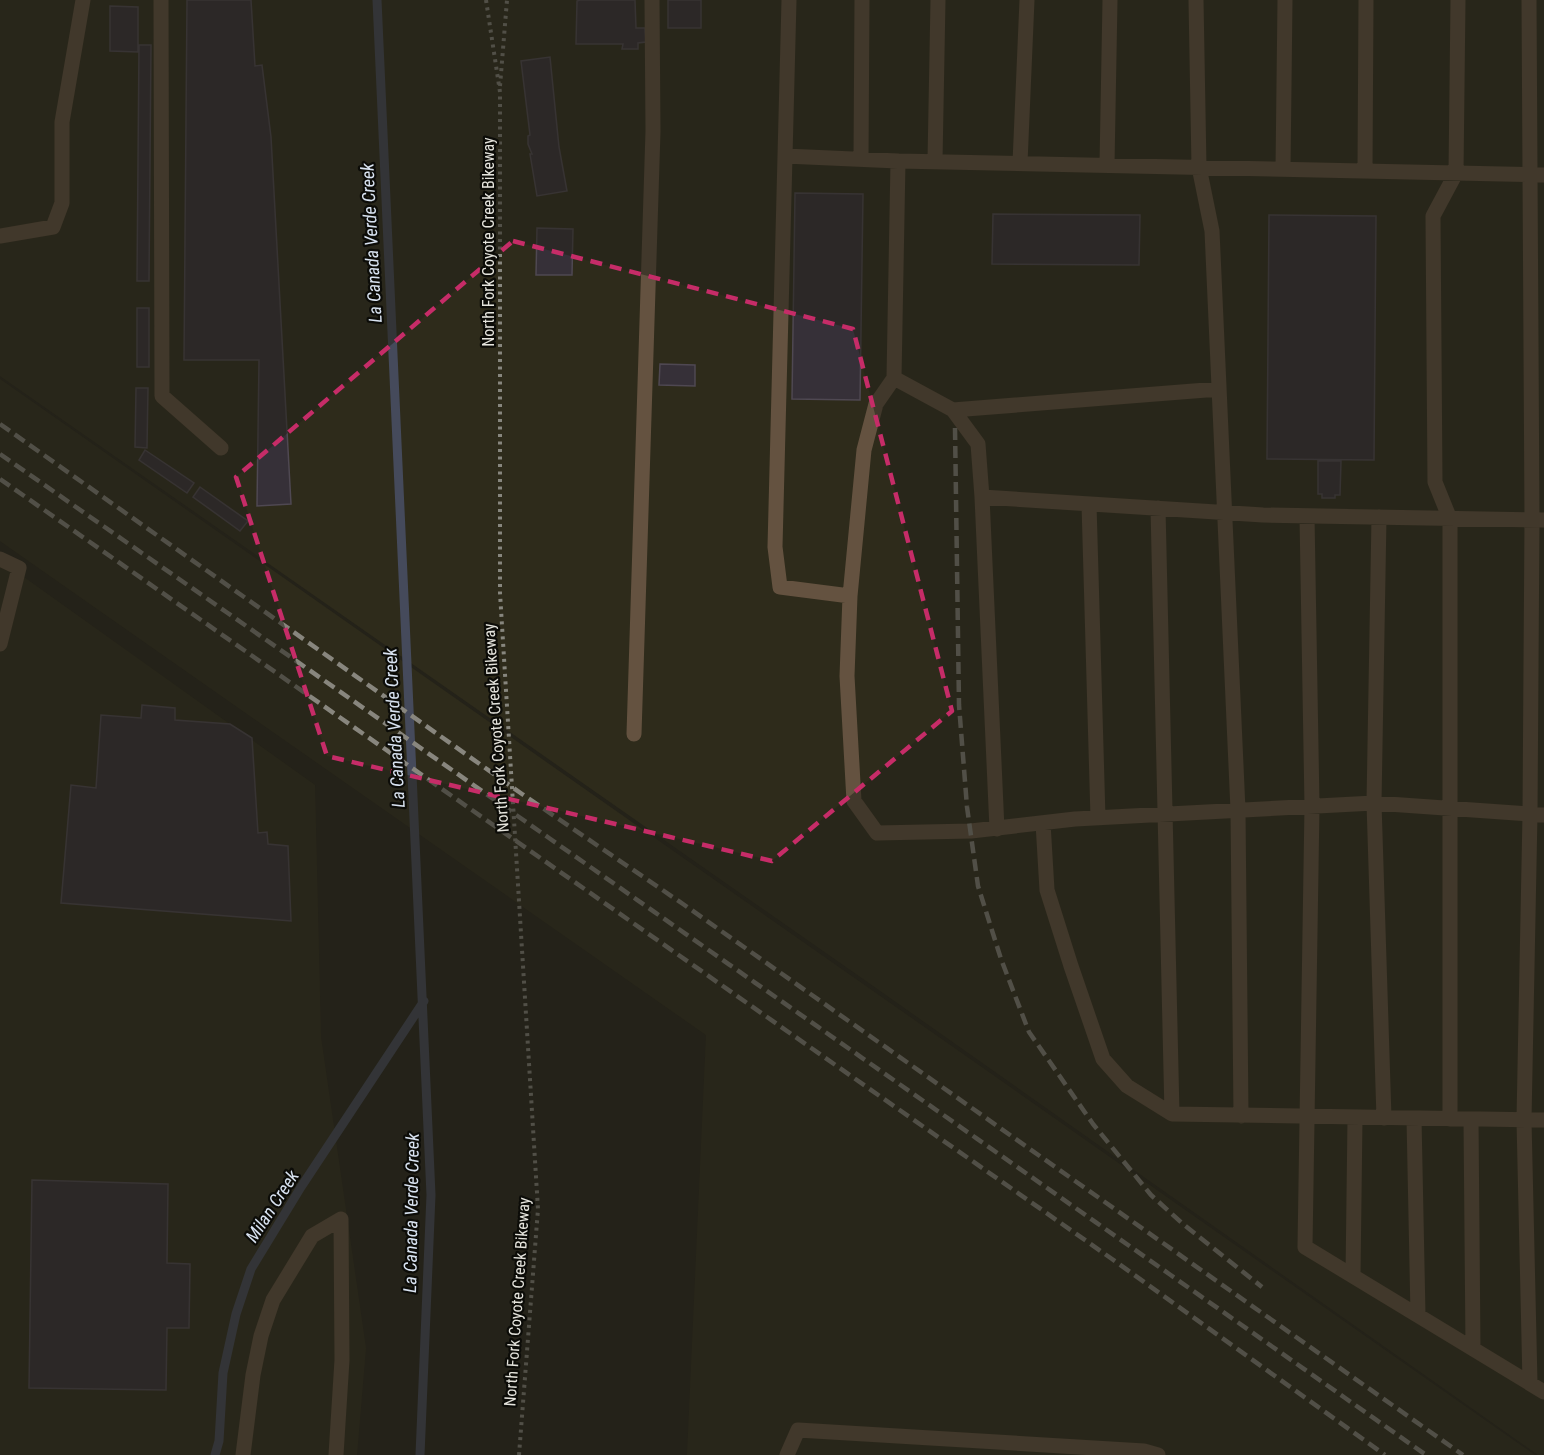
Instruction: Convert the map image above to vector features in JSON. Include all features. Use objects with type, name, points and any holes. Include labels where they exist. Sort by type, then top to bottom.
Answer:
[{"type":"lane","points":[[0,236],[53,227],[62,203],[62,122],[83,0]]},
{"type":"lane","points":[[161,0],[162,396],[221,448]]},
{"type":"lane","points":[[634,734],[653,131],[652,0]]},
{"type":"lane","points":[[789,0],[775,547],[780,587],[850,596]]},
{"type":"lane","points":[[861,159],[862,0]]},
{"type":"lane","points":[[935,161],[938,0]]},
{"type":"lane","points":[[1020,163],[1027,0]]},
{"type":"lane","points":[[1107,165],[1110,0]]},
{"type":"lane","points":[[1196,0],[1199,166],[1212,231],[1238,810],[1242,1116]]},
{"type":"lane","points":[[1283,168],[1285,0]]},
{"type":"lane","points":[[1365,171],[1366,0]]},
{"type":"lane","points":[[1450,1119],[1450,519],[1436,482],[1433,216],[1456,173],[1458,0]]},
{"type":"lane","points":[[1529,0],[1537,175],[1538,520],[1537,815],[1524,1120],[1530,1383]]},
{"type":"lane","points":[[785,156],[898,161],[1537,175]]},
{"type":"lane","points":[[898,161],[894,378],[876,404],[864,450],[850,596],[847,676],[854,801],[877,833],[971,831],[1098,818],[1374,803],[1537,815]]},
{"type":"lane","points":[[894,378],[954,410],[978,444],[997,829]]},
{"type":"lane","points":[[954,410],[1219,389]]},
{"type":"lane","points":[[982,496],[1224,513],[1538,520]]},
{"type":"lane","points":[[1089,504],[1098,818]]},
{"type":"lane","points":[[1158,508],[1173,1114]]},
{"type":"lane","points":[[1307,516],[1312,806],[1305,1247],[1544,1392]]},
{"type":"lane","points":[[1379,517],[1374,803],[1384,1118]]},
{"type":"lane","points":[[0,560],[19,568],[0,644]]},
{"type":"lane","points":[[1043,823],[1047,890],[1103,1059],[1127,1086],[1173,1114],[1544,1120]]},
{"type":"lane","points":[[1353,1276],[1355,1118]]},
{"type":"lane","points":[[1414,1118],[1418,1315]]},
{"type":"lane","points":[[1471,1119],[1473,1349]]},
{"type":"lane","points":[[243,1455],[253,1375],[261,1336],[273,1300],[312,1236],[341,1219],[342,1360],[336,1455]]},
{"type":"lane","points":[[787,1455],[798,1430],[1144,1452],[1158,1455]]},
{"type":"path","name":"North Fork Coyote Creek Bikeway","points":[[486,0],[500,92],[500,593],[538,1209],[519,1455]]},
{"type":"path","points":[[500,92],[507,0]]},
{"type":"highlighted area","points":[[513,241],[853,329],[952,711],[772,861],[327,756],[236,477]]},
{"type":"shaded area","points":[[0,0],[1544,0],[1544,1455],[1538,1455],[869,983],[0,376]]},
{"type":"shaded area","points":[[0,379],[1535,1455],[687,1455],[706,1035],[0,541]]},
{"type":"shaded area","points":[[0,560],[315,785],[321,1037],[366,1348],[357,1455],[0,1455]]},
{"type":"building","points":[[187,0],[251,0],[255,66],[262,65],[271,137],[291,504],[257,506],[259,360],[184,360]]},
{"type":"building","points":[[635,0],[636,28],[645,28],[646,42],[638,43],[638,49],[622,49],[623,44],[576,44],[577,1]]},
{"type":"building","points":[[668,0],[701,0],[701,28],[668,28]]},
{"type":"building","points":[[110,6],[138,7],[138,52],[110,51]]},
{"type":"building","points":[[139,45],[151,45],[149,281],[137,281]]},
{"type":"building","points":[[550,57],[559,147],[567,191],[537,196],[530,154],[532,154],[528,144],[530,135],[521,61]]},
{"type":"building","points":[[795,193],[863,194],[860,400],[792,399]]},
{"type":"building","points":[[993,214],[1140,215],[1139,265],[992,264]]},
{"type":"building","points":[[1269,215],[1376,216],[1374,460],[1267,459]]},
{"type":"building","points":[[537,228],[573,229],[572,275],[536,275]]},
{"type":"building","points":[[137,308],[149,308],[149,367],[137,367]]},
{"type":"building","points":[[660,364],[695,365],[695,386],[659,385]]},
{"type":"building","points":[[136,388],[148,388],[147,448],[135,447]]},
{"type":"building","points":[[145,450],[194,483],[187,493],[139,460]]},
{"type":"building","points":[[1318,461],[1341,461],[1340,495],[1335,495],[1335,498],[1322,498],[1322,494],[1318,494]]},
{"type":"building","points":[[200,487],[248,521],[240,531],[193,497]]},
{"type":"building","points":[[142,705],[175,708],[175,720],[230,724],[252,738],[258,833],[267,832],[268,844],[288,846],[291,921],[61,903],[71,785],[96,788],[101,715],[141,718]]},
{"type":"building","points":[[32,1180],[168,1184],[167,1263],[190,1264],[189,1328],[167,1328],[166,1390],[29,1388]]},
{"type":"waterway","name":"La Canada Verde Creek","points":[[377,0],[431,1195],[420,1455]]},
{"type":"waterway","name":"Milan Creek","points":[[215,1455],[219,1441],[223,1373],[236,1314],[251,1269],[301,1187],[424,1001]]},
{"type":"railway","points":[[0,424],[1463,1455]]},
{"type":"railway","points":[[955,428],[959,705],[967,807],[978,886],[1001,959],[1029,1032],[1093,1124],[1151,1195],[1183,1224],[1262,1287]]},
{"type":"railway","points":[[0,454],[1426,1455]]},
{"type":"railway","points":[[0,479],[1112,1259],[1385,1455]]}]
